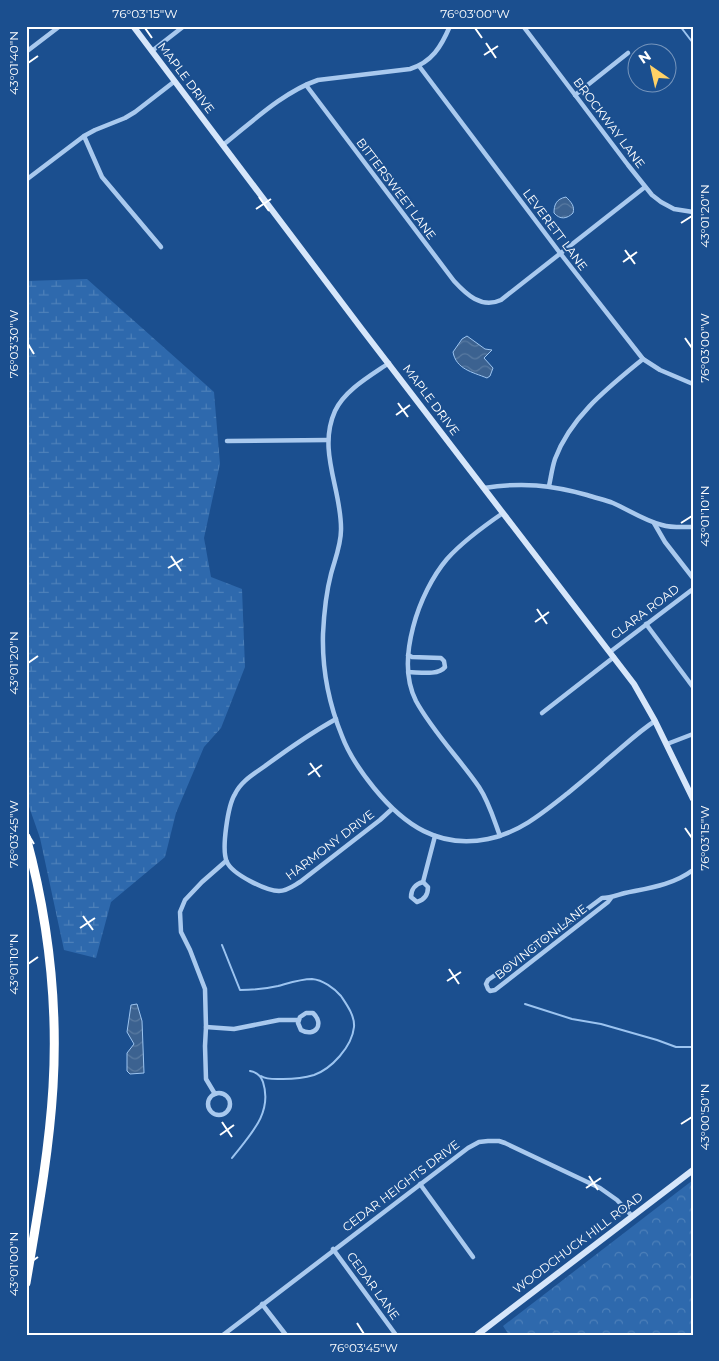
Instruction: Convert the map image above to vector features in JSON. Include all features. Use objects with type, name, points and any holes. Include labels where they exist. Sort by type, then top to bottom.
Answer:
[{"type":"highway","points":[[26,838],[35,872],[46,931],[52,978],[54,1034],[53,1086],[48,1144],[26,1283]]},
{"type":"street","points":[[26,52],[60,26]]},
{"type":"street","name":"MAPLE DRIVE","points":[[133,26],[634,684],[655,721],[693,799]]},
{"type":"street","points":[[152,51],[184,26]]},
{"type":"street","points":[[224,145],[277,103],[306,84],[318,80],[410,69],[419,66],[433,56],[450,26]]},
{"type":"street","name":"BROCKWAY LANE","points":[[523,26],[645,187],[661,202],[674,209],[693,212]]},
{"type":"street","points":[[575,96],[626,55]]},
{"type":"street","name":"LEVERETT LANE","points":[[419,66],[560,253],[643,359],[660,370],[693,384]]},
{"type":"street","points":[[26,180],[84,136],[135,112],[175,81]]},
{"type":"street","name":"BITTERSWEET LANE","points":[[306,84],[465,293],[476,300],[492,303],[501,300],[560,253]]},
{"type":"street","points":[[84,136],[102,177],[161,247]]},
{"type":"street","points":[[560,253],[645,187]]},
{"type":"street","points":[[549,486],[555,459],[572,427],[605,390],[643,359]]},
{"type":"street","points":[[389,363],[353,390],[338,406],[329,428],[328,440],[328,455],[338,500],[341,531],[325,605],[323,643],[327,685],[342,738],[366,777],[392,808],[412,825],[443,839],[467,841],[488,839],[516,830],[532,821],[609,759],[636,734],[655,721]]},
{"type":"street","points":[[227,442],[328,440]]},
{"type":"street","points":[[484,488],[522,485],[549,486],[612,502],[664,526],[677,528],[693,527]]},
{"type":"street","points":[[500,836],[487,799],[421,709],[410,686],[408,655],[414,626],[434,576],[460,545],[503,513]]},
{"type":"street","points":[[654,522],[665,542],[693,578]]},
{"type":"street","name":"CLARA ROAD","points":[[542,713],[646,624],[693,588]]},
{"type":"street","points":[[646,624],[693,687]]},
{"type":"street","points":[[408,655],[412,657],[441,658],[444,661],[445,667],[436,672],[408,672]]},
{"type":"street","points":[[215,1094],[206,1079],[204,1046],[206,1027],[205,989],[181,932],[180,912],[185,900],[226,861],[226,831],[229,808],[234,794],[241,784],[308,735],[336,719]]},
{"type":"street","points":[[666,744],[693,734]]},
{"type":"street","name":"HARMONY DRIVE","points":[[226,861],[232,870],[262,887],[272,891],[281,891],[300,882],[380,820],[392,808]]},
{"type":"street","points":[[422,882],[428,887],[428,890],[426,897],[417,902],[411,897],[411,893],[417,884],[422,882],[435,836]]},
{"type":"street","name":"BOVINGTON LANE","points":[[611,898],[495,990],[490,991],[488,989],[486,984],[488,980],[602,898],[611,898],[620,894],[670,883],[693,870]]},
{"type":"street","points":[[568,923],[573,929]]},
{"type":"street","points":[[310,1012],[316,1016],[319,1022],[317,1028],[311,1032],[304,1032],[299,1027],[299,1020],[303,1014],[310,1012]]},
{"type":"street","points":[[206,1027],[234,1029],[279,1020],[299,1020]]},
{"type":"street","points":[[222,1093],[229,1099],[230,1108],[224,1114],[216,1114],[210,1109],[209,1102],[215,1094],[222,1093]]},
{"type":"street","name":"CEDAR HEIGHTS DRIVE","points":[[222,1335],[420,1184],[479,1142],[488,1140],[499,1141],[600,1188],[617,1200],[632,1216]]},
{"type":"street","name":"WOODCHUCK HILL ROAD","points":[[477,1335],[693,1170]]},
{"type":"street","points":[[420,1184],[473,1257]]},
{"type":"street","name":"CEDAR LANE","points":[[333,1250],[396,1335]]},
{"type":"street","points":[[262,1304],[286,1335]]},
{"type":"green space","points":[[87,279],[214,392],[220,464],[204,538],[211,577],[242,589],[245,667],[221,728],[204,747],[176,813],[165,857],[111,902],[96,958],[64,950],[40,838],[26,798],[26,281]]},
{"type":"green space","points":[[693,1180],[693,1335],[509,1335],[503,1326]]},
{"type":"water","points":[[566,197],[573,206],[573,213],[568,217],[561,218],[554,213],[554,207],[558,201]]},
{"type":"water","points":[[467,336],[485,349],[492,350],[484,358],[493,368],[490,376],[487,378],[470,372],[461,366],[455,358],[453,352],[462,339]]},
{"type":"water","points":[[137,1004],[142,1021],[144,1073],[130,1074],[127,1071],[127,1053],[134,1044],[127,1032],[131,1005]]},
{"type":"waterway","points":[[680,26],[693,43]]},
{"type":"waterway","points":[[222,945],[240,990],[264,989],[295,981],[312,979],[328,985],[338,993],[352,1015],[354,1027],[349,1042],[340,1056],[327,1068],[303,1078],[272,1079],[261,1076]]},
{"type":"waterway","points":[[525,1004],[572,1019],[601,1024],[676,1047],[693,1047]]},
{"type":"waterway","points":[[232,1158],[258,1123],[265,1104],[262,1080],[258,1075],[250,1071]]}]
